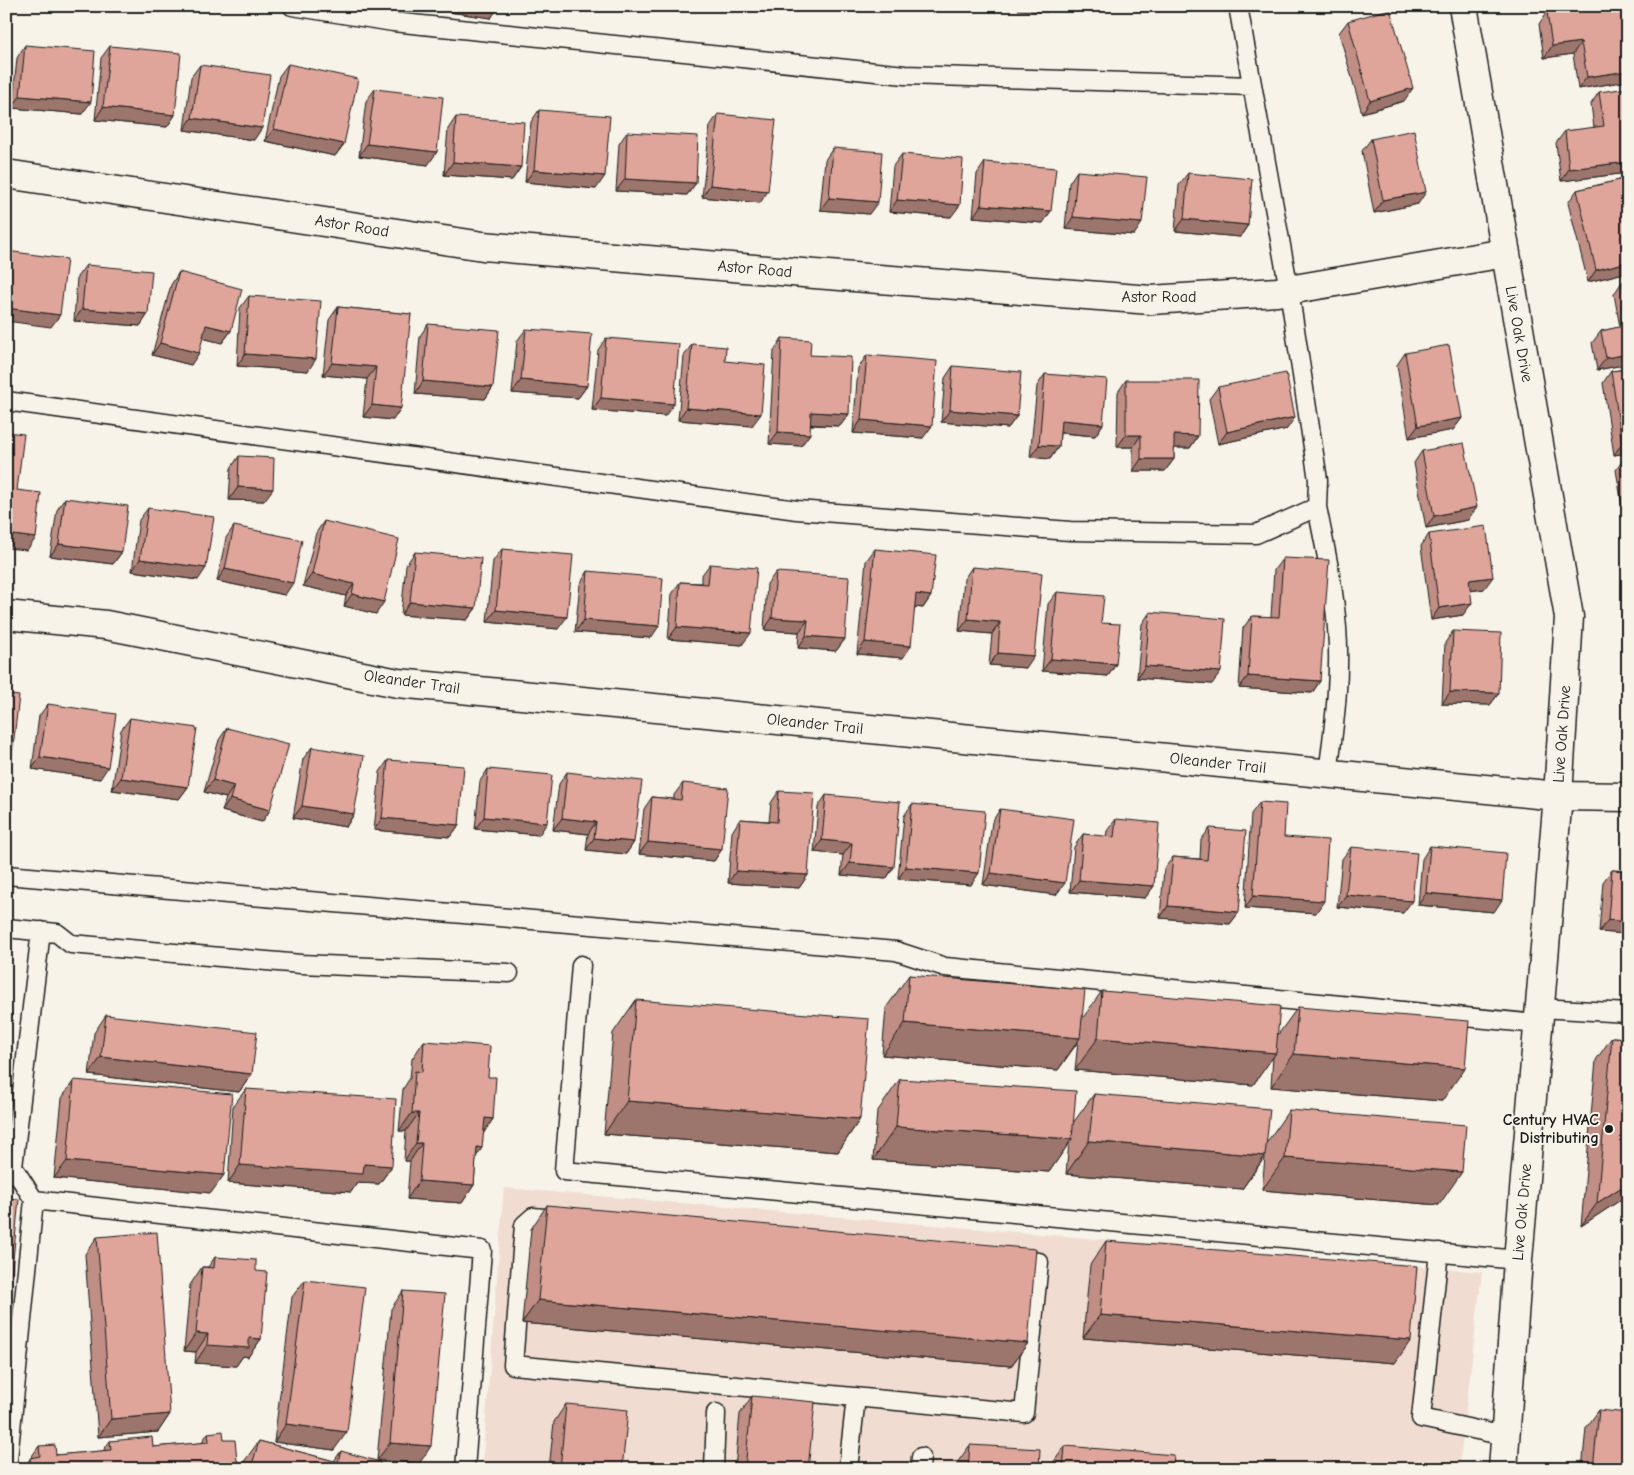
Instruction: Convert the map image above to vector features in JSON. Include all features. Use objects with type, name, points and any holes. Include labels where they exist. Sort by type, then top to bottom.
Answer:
[{"type":"street","name":"Live Oak Drive","points":[[1464,6],[1569,617],[1558,796],[1518,1260],[1503,1469]]},
{"type":"street","name":"Astor Road","points":[[6,174],[484,246],[1151,300],[1289,290],[1505,253]]},
{"type":"street","name":"Oleander Trail","points":[[6,615],[106,625],[398,683],[1558,796],[1628,796]]},
{"type":"lane","points":[[292,6],[393,22],[904,74],[1252,86]]},
{"type":"lane","points":[[1238,6],[1289,290],[1318,480],[1317,507],[1332,586],[1337,629],[1338,668],[1328,774]]},
{"type":"lane","points":[[6,401],[797,510],[1070,531],[1256,534],[1317,507]]},
{"type":"lane","points":[[6,875],[896,951],[945,967],[1539,1016],[1628,1013]]},
{"type":"lane","points":[[6,928],[57,932],[71,944],[80,945],[302,964],[509,973]]},
{"type":"lane","points":[[7,1469],[34,1200],[10,1167],[41,931]]},
{"type":"lane","points":[[582,965],[564,1171],[1518,1260]]},
{"type":"lane","points":[[34,1200],[482,1250],[465,1469]]},
{"type":"lane","points":[[533,1217],[1039,1262],[1024,1413],[856,1397],[513,1365],[524,1225],[533,1217]]},
{"type":"lane","points":[[1439,1252],[1421,1418],[1505,1436]]},
{"type":"lane","points":[[848,1469],[856,1397]]},
{"type":"lane","points":[[714,1469],[716,1413]]},
{"type":"shaded area","points":[[504,1188],[1482,1272],[1459,1469],[482,1469]]},
{"type":"building","points":[[1584,6],[1626,6],[1628,19],[1628,71],[1587,77],[1581,42],[1552,46],[1547,12]]},
{"type":"building","points":[[1390,9],[1413,88],[1370,101],[1348,21]]},
{"type":"building","points":[[6,13],[11,13],[6,66]]},
{"type":"building","points":[[25,45],[95,51],[91,102],[20,96]]},
{"type":"building","points":[[110,46],[181,53],[175,115],[103,107]]},
{"type":"building","points":[[288,64],[358,79],[344,144],[274,129]]},
{"type":"building","points":[[200,65],[270,75],[262,128],[192,118]]},
{"type":"building","points":[[1628,88],[1628,162],[1569,169],[1565,131],[1604,126],[1599,92]]},
{"type":"building","points":[[375,89],[443,97],[437,152],[367,144]]},
{"type":"building","points":[[539,110],[610,116],[605,176],[534,170]]},
{"type":"building","points":[[718,114],[776,120],[768,191],[710,185]]},
{"type":"building","points":[[456,117],[524,122],[521,167],[453,162]]},
{"type":"building","points":[[1414,130],[1426,192],[1383,200],[1371,139]]},
{"type":"building","points":[[627,132],[698,136],[696,183],[625,179]]},
{"type":"building","points":[[833,148],[882,152],[878,202],[829,198]]},
{"type":"building","points":[[902,154],[963,159],[960,205],[897,200]]},
{"type":"building","points":[[985,162],[1056,168],[1051,211],[981,205]]},
{"type":"building","points":[[1077,171],[1147,177],[1142,223],[1073,217]]},
{"type":"building","points":[[1188,173],[1252,179],[1248,225],[1184,219]]},
{"type":"building","points":[[1628,178],[1628,262],[1596,270],[1577,190]]},
{"type":"building","points":[[6,251],[67,259],[60,315],[6,308]]},
{"type":"building","points":[[86,265],[152,271],[148,314],[82,309]]},
{"type":"building","points":[[179,272],[242,289],[231,331],[206,325],[199,353],[160,343]]},
{"type":"building","points":[[1628,281],[1628,310],[1622,282]]},
{"type":"building","points":[[249,296],[321,301],[316,359],[245,354]]},
{"type":"building","points":[[338,307],[411,314],[401,408],[372,405],[376,367],[332,363]]},
{"type":"building","points":[[428,324],[499,330],[493,387],[423,381]]},
{"type":"building","points":[[1628,325],[1628,354],[1606,358],[1601,331]]},
{"type":"building","points":[[526,329],[592,334],[587,386],[521,380]]},
{"type":"building","points":[[606,338],[679,344],[674,404],[601,398]]},
{"type":"building","points":[[782,338],[811,340],[810,355],[851,357],[849,414],[811,412],[810,434],[778,432]]},
{"type":"building","points":[[692,344],[726,347],[725,361],[765,365],[761,414],[686,408]]},
{"type":"building","points":[[1449,345],[1462,418],[1418,426],[1405,353]]},
{"type":"building","points":[[867,355],[937,361],[932,426],[861,420]]},
{"type":"building","points":[[953,366],[1021,372],[1017,416],[950,410]]},
{"type":"building","points":[[1628,369],[1628,442],[1622,443],[1611,371]]},
{"type":"building","points":[[1286,373],[1295,417],[1227,432],[1218,387]]},
{"type":"building","points":[[1045,374],[1107,379],[1103,424],[1061,420],[1059,446],[1039,445]]},
{"type":"building","points":[[1126,380],[1199,380],[1198,436],[1174,435],[1174,459],[1141,459],[1141,435],[1126,435]]},
{"type":"building","points":[[6,432],[24,434],[17,490],[41,493],[36,538],[6,534]]},
{"type":"building","points":[[1464,443],[1477,507],[1434,516],[1422,451]]},
{"type":"building","points":[[239,456],[274,458],[273,489],[238,487]]},
{"type":"building","points":[[1625,457],[1628,457],[1628,477]]},
{"type":"building","points":[[65,498],[128,506],[122,552],[59,544]]},
{"type":"building","points":[[148,508],[214,517],[206,568],[140,559]]},
{"type":"building","points":[[324,521],[399,539],[384,602],[352,594],[354,584],[312,574]]},
{"type":"building","points":[[234,526],[302,540],[293,583],[225,569]]},
{"type":"building","points":[[1486,526],[1493,577],[1469,580],[1472,603],[1439,608],[1429,534]]},
{"type":"building","points":[[502,549],[573,555],[567,617],[496,610]]},
{"type":"building","points":[[875,549],[936,555],[931,596],[916,594],[911,646],[865,642]]},
{"type":"building","points":[[415,552],[481,558],[476,608],[410,602]]},
{"type":"building","points":[[1283,558],[1329,560],[1320,681],[1248,676],[1252,616],[1279,617]]},
{"type":"building","points":[[710,564],[757,568],[751,633],[677,627],[680,582],[708,584]]},
{"type":"building","points":[[972,567],[1042,573],[1034,656],[998,653],[1000,622],[968,619]]},
{"type":"building","points":[[588,571],[663,578],[659,626],[584,620]]},
{"type":"building","points":[[776,572],[849,577],[845,639],[806,636],[808,620],[772,618]]},
{"type":"building","points":[[1057,592],[1104,596],[1101,623],[1120,624],[1116,664],[1051,659]]},
{"type":"building","points":[[1150,612],[1225,619],[1221,672],[1145,666]]},
{"type":"building","points":[[1453,631],[1501,633],[1499,693],[1450,692]]},
{"type":"building","points":[[6,694],[19,696],[12,755],[6,754]]},
{"type":"building","points":[[48,704],[116,714],[108,767],[40,757]]},
{"type":"building","points":[[130,718],[197,728],[188,787],[121,778]]},
{"type":"building","points":[[227,728],[289,744],[270,810],[230,799],[234,786],[213,780]]},
{"type":"building","points":[[312,747],[364,756],[354,814],[302,806]]},
{"type":"building","points":[[388,760],[464,766],[459,825],[382,818]]},
{"type":"building","points":[[488,769],[552,775],[547,823],[484,817]]},
{"type":"building","points":[[567,772],[642,781],[634,842],[594,838],[596,822],[562,818]]},
{"type":"building","points":[[683,783],[728,788],[722,849],[648,842],[652,797],[681,800]]},
{"type":"building","points":[[779,791],[814,793],[808,875],[736,871],[740,819],[777,822]]},
{"type":"building","points":[[826,795],[900,802],[894,867],[850,863],[852,843],[822,840]]},
{"type":"building","points":[[1260,802],[1286,804],[1284,837],[1328,840],[1324,901],[1253,896]]},
{"type":"building","points":[[912,804],[985,811],[979,873],[906,867]]},
{"type":"building","points":[[1000,809],[1074,819],[1065,883],[991,873]]},
{"type":"building","points":[[1116,819],[1159,823],[1154,886],[1079,880],[1083,834],[1114,837]]},
{"type":"building","points":[[1210,828],[1246,831],[1239,912],[1168,906],[1173,857],[1207,860]]},
{"type":"building","points":[[1430,846],[1506,853],[1502,900],[1426,893]]},
{"type":"building","points":[[1351,847],[1417,853],[1412,901],[1346,895]]},
{"type":"building","points":[[1612,870],[1628,871],[1628,922],[1608,920]]},
{"type":"building","points":[[909,975],[1085,990],[1080,1038],[905,1023]]},
{"type":"building","points":[[1102,991],[1280,1006],[1276,1053],[1098,1038]]},
{"type":"building","points":[[636,1000],[869,1019],[860,1119],[627,1101]]},
{"type":"building","points":[[1298,1007],[1469,1021],[1465,1068],[1294,1054]]},
{"type":"building","points":[[106,1015],[257,1032],[252,1074],[101,1057]]},
{"type":"building","points":[[1612,1037],[1628,1038],[1628,1183],[1597,1203]]},
{"type":"building","points":[[424,1041],[490,1046],[488,1077],[496,1077],[493,1119],[485,1118],[482,1148],[477,1147],[474,1185],[419,1181],[422,1143],[416,1143],[419,1113],[412,1113],[415,1071],[422,1072]]},
{"type":"building","points":[[900,1079],[1076,1091],[1072,1139],[896,1127]]},
{"type":"building","points":[[74,1080],[232,1094],[224,1175],[67,1161]]},
{"type":"building","points":[[246,1089],[396,1099],[392,1166],[364,1164],[363,1174],[240,1165]]},
{"type":"building","points":[[1094,1094],[1270,1109],[1265,1156],[1089,1141]]},
{"type":"building","points":[[1289,1110],[1466,1125],[1462,1172],[1285,1158]]},
{"type":"building","points":[[6,1198],[19,1199],[6,1331]]},
{"type":"building","points":[[547,1205],[1036,1249],[1028,1343],[538,1300]]},
{"type":"building","points":[[157,1232],[170,1414],[111,1419],[97,1237]]},
{"type":"building","points":[[1106,1241],[1417,1266],[1411,1340],[1100,1315]]},
{"type":"building","points":[[215,1257],[256,1260],[256,1271],[267,1272],[261,1339],[249,1338],[249,1348],[207,1345],[208,1334],[196,1333],[202,1267],[214,1268]]},
{"type":"building","points":[[305,1280],[365,1287],[347,1432],[286,1424]]},
{"type":"building","points":[[403,1291],[445,1294],[431,1446],[390,1443]]},
{"type":"building","points":[[752,1396],[815,1402],[808,1469],[745,1469]]},
{"type":"building","points":[[566,1404],[628,1410],[622,1469],[560,1469]]},
{"type":"building","points":[[1599,1410],[1628,1413],[1628,1469],[1593,1469]]},
{"type":"building","points":[[223,1431],[224,1440],[235,1440],[237,1461],[252,1465],[259,1441],[338,1462],[341,1451],[380,1462],[379,1469],[31,1469],[30,1458],[40,1456],[39,1446],[55,1445],[56,1455],[111,1450],[110,1441],[152,1437],[153,1447],[209,1442],[208,1433]]},
{"type":"building","points":[[970,1445],[1040,1449],[1039,1469],[968,1469]]},
{"type":"building","points":[[1065,1446],[1174,1455],[1173,1469],[1063,1469]]},
{"type":"place","name":"Century HVAC Distributing","points":[[1609,1129]]}]
